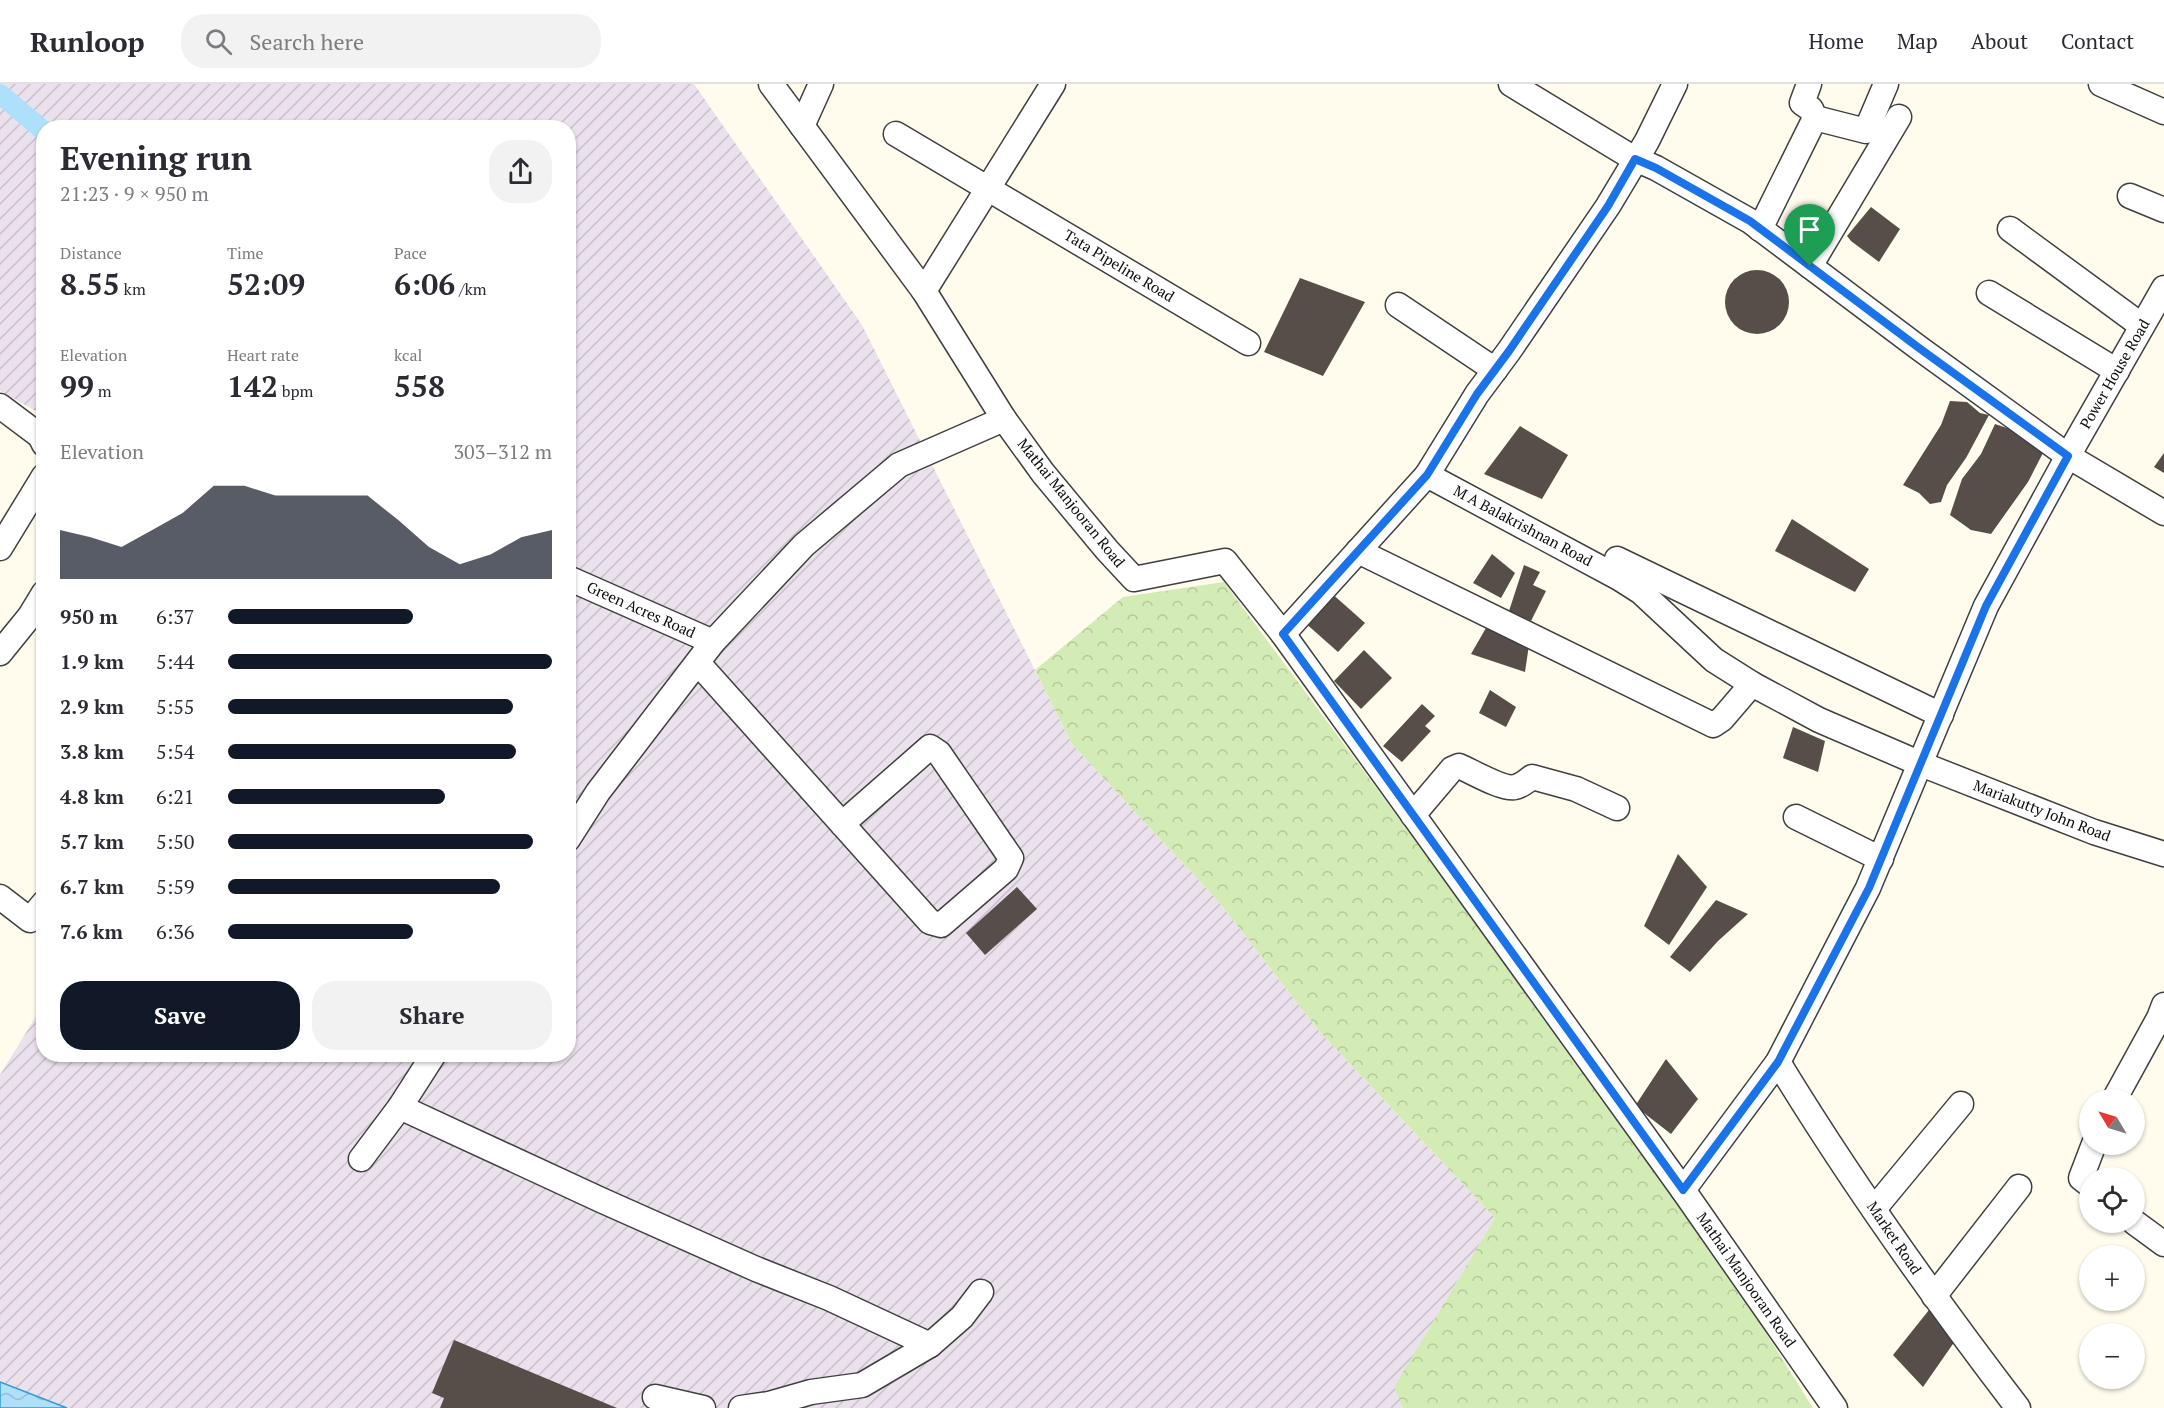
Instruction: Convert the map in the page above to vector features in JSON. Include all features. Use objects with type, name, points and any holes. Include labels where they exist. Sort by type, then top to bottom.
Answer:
[{"type":"street","name":"Mathai Manjooran Road","points":[[771,84],[924,291],[1004,419],[1043,473],[1134,579],[1225,561],[1283,634],[1683,1190],[1835,1408]]},
{"type":"street","points":[[802,126],[821,84]]},
{"type":"street","points":[[924,291],[1053,84]]},
{"type":"street","points":[[1511,84],[1641,150],[1666,174],[1760,229],[2068,456],[2164,513]]},
{"type":"street","points":[[1283,634],[1427,475],[1477,394],[1608,206],[1676,84]]},
{"type":"street","points":[[1809,84],[1802,103],[1811,109],[1815,118]]},
{"type":"street","points":[[1815,118],[1866,131],[1886,84]]},
{"type":"street","points":[[2101,84],[2164,112]]},
{"type":"street","points":[[1810,266],[1899,117]]},
{"type":"street","points":[[1760,229],[1815,118]]},
{"type":"street","name":"Tata Pipeline Road","points":[[897,134],[1248,343]]},
{"type":"street","points":[[2130,196],[2164,210]]},
{"type":"street","points":[[2010,229],[2142,326]]},
{"type":"street","name":"Power House Road","points":[[1683,1190],[1778,1062],[1869,888],[1986,606],[2164,288]]},
{"type":"street","points":[[1989,293],[2117,371]]},
{"type":"street","points":[[1398,305],[1495,370]]},
{"type":"street","points":[[0,406],[36,433]]},
{"type":"street","points":[[576,826],[598,792],[713,642],[804,545],[899,465],[1004,419]]},
{"type":"street","name":"M A Balakrishnan Road","points":[[1427,475],[1618,568]]},
{"type":"street","points":[[0,548],[36,489]]},
{"type":"street","points":[[1358,551],[1713,725],[1722,719],[1752,684]]},
{"type":"street","points":[[1618,568],[1941,716]]},
{"type":"street","name":"Mariakutty John Road","points":[[1618,568],[1714,660],[1752,684],[1819,720],[1922,764],[2094,832],[2164,854]]},
{"type":"street","name":"Green Acres Road","points":[[576,582],[713,642]]},
{"type":"street","points":[[0,653],[36,606]]},
{"type":"street","points":[[698,663],[842,824],[930,922],[941,925],[1005,869],[1011,858],[939,753],[930,747],[842,824]]},
{"type":"street","points":[[1413,815],[1452,769],[1459,765],[1505,787],[1513,788],[1532,777],[1576,789],[1617,808]]},
{"type":"street","points":[[1796,817],[1881,860]]},
{"type":"street","points":[[0,897],[30,920],[36,913]]},
{"type":"street","points":[[2120,1089],[2164,1005]]},
{"type":"street","points":[[361,1159],[400,1107],[429,1062]]},
{"type":"street","name":"Market Road","points":[[1778,1062],[1812,1117],[1934,1296],[2018,1408]]},
{"type":"street","points":[[1874,1209],[1961,1104]]},
{"type":"street","points":[[400,1107],[632,1214],[756,1269],[829,1298],[930,1345]]},
{"type":"street","points":[[1934,1296],[2019,1187]]},
{"type":"street","points":[[2145,1230],[2164,1244]]},
{"type":"street","points":[[741,1408],[769,1404],[811,1392],[862,1385],[930,1345],[962,1317],[981,1292]]},
{"type":"street","points":[[655,1396],[703,1408]]},
{"type":"shaded area","points":[[0,84],[694,84],[862,325],[1072,744],[1219,902],[1320,1032],[1495,1218],[1395,1386],[1403,1408],[67,1408],[0,1382],[0,1075],[36,1016],[36,1062],[576,1062],[576,120],[36,120],[36,411],[0,391]]},
{"type":"green space","points":[[1224,582],[1542,1012],[1726,1269],[1813,1408],[1403,1408],[1394,1387],[1495,1218],[1320,1032],[1219,902],[1072,744],[1035,670],[1123,597]]},
{"type":"water","points":[[0,1382],[67,1408],[0,1408]]},
{"type":"building","points":[[1871,207],[1900,229],[1879,262],[1847,236]]},
{"type":"building","points":[[1751,270],[1763,270],[1780,279],[1787,290],[1789,302],[1787,314],[1780,325],[1763,334],[1751,334],[1739,329],[1730,320],[1725,308],[1725,296],[1730,284],[1739,275]]},
{"type":"building","points":[[1300,278],[1365,302],[1323,376],[1264,352]]},
{"type":"building","points":[[1950,401],[1967,402],[1980,413],[1989,415],[1966,458],[1947,485],[1941,502],[1930,504],[1919,493],[1903,485],[1941,425]]},
{"type":"building","points":[[1995,424],[2022,433],[2044,451],[2028,482],[1991,534],[1971,530],[1950,515],[1962,479],[1981,454]]},
{"type":"building","points":[[1520,426],[1568,455],[1542,499],[1484,474]]},
{"type":"building","points":[[2164,453],[2164,473],[2154,467]]},
{"type":"building","points":[[1792,519],[1869,569],[1855,592],[1775,551]]},
{"type":"building","points":[[1492,554],[1515,573],[1501,598],[1473,583]]},
{"type":"building","points":[[1524,565],[1540,572],[1533,585],[1546,591],[1531,621],[1509,611]]},
{"type":"building","points":[[1329,591],[1365,623],[1338,652],[1303,621]]},
{"type":"building","points":[[1490,621],[1530,638],[1525,672],[1471,654]]},
{"type":"building","points":[[1364,650],[1392,678],[1361,709],[1334,681]]},
{"type":"building","points":[[1490,690],[1516,707],[1506,727],[1479,713]]},
{"type":"building","points":[[1422,704],[1435,716],[1425,726],[1431,731],[1402,762],[1383,746]]},
{"type":"building","points":[[1793,727],[1825,741],[1818,772],[1783,758]]},
{"type":"building","points":[[1678,854],[1707,887],[1669,945],[1644,926]]},
{"type":"building","points":[[1017,887],[1037,909],[985,955],[966,933]]},
{"type":"building","points":[[1716,900],[1748,914],[1718,941],[1690,972],[1670,957]]},
{"type":"building","points":[[1666,1059],[1698,1099],[1671,1134],[1635,1106]]},
{"type":"building","points":[[1929,1310],[1955,1341],[1923,1387],[1893,1355]]},
{"type":"building","points":[[454,1340],[617,1408],[440,1408],[444,1398],[432,1393]]},
{"type":"waterway","points":[[0,94],[36,124]]},
{"type":"route","points":[[1635,159],[1656,168],[1750,221],[1810,266],[2068,456],[1986,606],[1869,888],[1778,1062],[1683,1190],[1283,634],[1427,475],[1477,394],[1608,206],[1635,159]]}]
